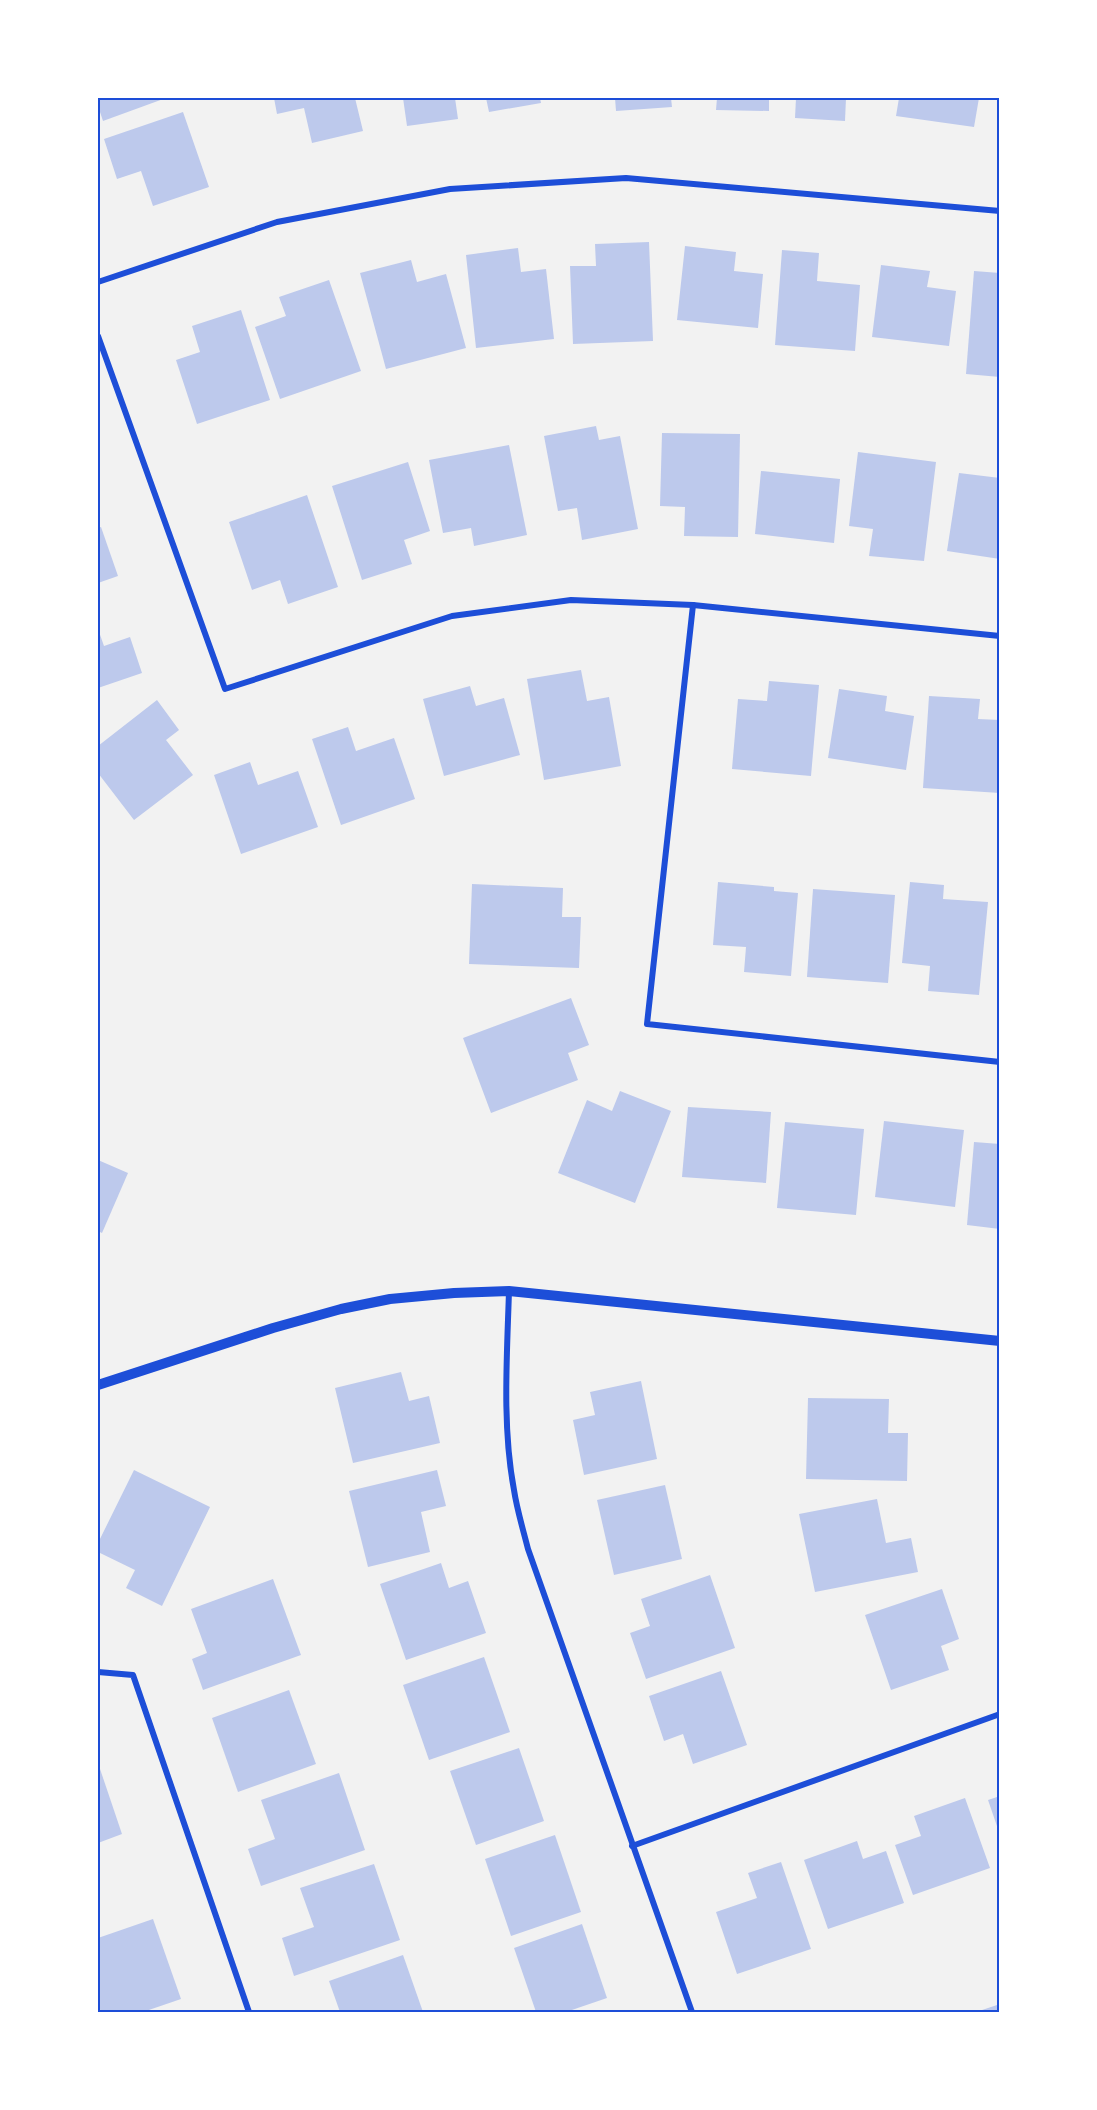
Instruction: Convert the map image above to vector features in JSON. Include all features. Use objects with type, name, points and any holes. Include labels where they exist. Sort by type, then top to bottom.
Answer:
[{"type":"street","points":[[98,282],[277,222],[450,189],[626,178],[999,212]]},
{"type":"street","points":[[98,336],[225,689],[452,616],[571,600],[693,605],[999,636]]},
{"type":"street","points":[[693,605],[647,1024],[999,1062]]},
{"type":"street","points":[[98,1385],[273,1328],[340,1309],[390,1299],[454,1293],[509,1291],[999,1341]]},
{"type":"street","points":[[509,1291],[507,1386],[513,1490],[528,1549],[692,2013]]},
{"type":"street","points":[[98,1672],[133,1675],[249,2013]]},
{"type":"street","points":[[632,1846],[999,1714]]},
{"type":"building","points":[[98,98],[166,98],[103,121]]},
{"type":"building","points":[[274,98],[355,98],[363,131],[312,143],[304,108],[277,114]]},
{"type":"building","points":[[403,98],[455,98],[458,119],[407,126]]},
{"type":"building","points":[[486,98],[540,98],[541,103],[489,112]]},
{"type":"building","points":[[615,98],[671,98],[672,107],[616,111]]},
{"type":"building","points":[[717,98],[769,98],[769,111],[716,110]]},
{"type":"building","points":[[796,98],[846,98],[845,121],[795,118]]},
{"type":"building","points":[[899,98],[979,98],[974,127],[896,116]]},
{"type":"building","points":[[183,112],[209,187],[153,206],[141,171],[117,179],[104,139]]},
{"type":"building","points":[[649,242],[653,341],[573,344],[570,266],[596,266],[595,244]]},
{"type":"building","points":[[685,246],[736,252],[734,271],[763,274],[758,328],[677,320]]},
{"type":"building","points":[[518,248],[521,272],[546,269],[554,339],[476,348],[466,255]]},
{"type":"building","points":[[782,250],[819,253],[817,281],[860,285],[855,351],[775,345]]},
{"type":"building","points":[[411,260],[417,282],[446,274],[466,348],[386,369],[360,273]]},
{"type":"building","points":[[881,265],[930,271],[927,287],[956,291],[949,346],[872,337]]},
{"type":"building","points":[[974,271],[1000,273],[1000,377],[966,374]]},
{"type":"building","points":[[329,280],[361,371],[280,399],[255,327],[286,316],[279,297]]},
{"type":"building","points":[[241,310],[270,400],[197,424],[176,360],[200,352],[192,326]]},
{"type":"building","points":[[596,426],[599,440],[620,436],[638,529],[582,540],[577,508],[558,511],[544,436]]},
{"type":"building","points":[[662,433],[740,434],[738,537],[684,536],[685,507],[660,506]]},
{"type":"building","points":[[509,445],[527,535],[474,546],[471,528],[443,533],[429,460]]},
{"type":"building","points":[[858,452],[936,462],[924,561],[869,556],[873,529],[849,526]]},
{"type":"building","points":[[408,462],[430,531],[404,540],[412,564],[362,580],[332,486]]},
{"type":"building","points":[[761,471],[840,479],[834,543],[755,534]]},
{"type":"building","points":[[959,473],[1000,478],[1000,559],[947,551]]},
{"type":"building","points":[[307,495],[338,587],[288,604],[280,580],[252,590],[229,522]]},
{"type":"building","points":[[101,527],[118,576],[98,583],[98,528]]},
{"type":"building","points":[[98,629],[104,646],[130,637],[142,673],[98,688]]},
{"type":"building","points":[[581,670],[587,701],[609,697],[621,766],[544,780],[527,679]]},
{"type":"building","points":[[769,681],[819,685],[811,776],[732,769],[738,699],[767,701]]},
{"type":"building","points":[[470,686],[476,706],[504,698],[520,755],[444,776],[423,699]]},
{"type":"building","points":[[839,689],[887,696],[885,711],[914,716],[906,770],[828,758]]},
{"type":"building","points":[[929,696],[980,699],[978,719],[1000,720],[1000,793],[923,788]]},
{"type":"building","points":[[157,700],[179,730],[166,740],[193,775],[134,820],[98,773],[98,746]]},
{"type":"building","points":[[348,727],[356,751],[394,738],[415,799],[341,825],[312,739]]},
{"type":"building","points":[[250,762],[258,785],[298,771],[318,827],[241,854],[214,775]]},
{"type":"building","points":[[718,882],[774,887],[774,891],[798,893],[791,976],[744,972],[746,947],[713,945]]},
{"type":"building","points":[[910,882],[944,885],[943,899],[988,902],[979,995],[928,991],[930,966],[902,963]]},
{"type":"building","points":[[472,884],[563,888],[562,917],[581,917],[579,968],[469,964]]},
{"type":"building","points":[[813,889],[895,895],[888,983],[807,977]]},
{"type":"building","points":[[571,998],[589,1045],[568,1053],[578,1080],[491,1113],[463,1038]]},
{"type":"building","points":[[620,1091],[671,1111],[635,1203],[558,1173],[587,1100],[612,1111]]},
{"type":"building","points":[[688,1107],[771,1112],[766,1183],[682,1177]]},
{"type":"building","points":[[884,1121],[964,1130],[955,1207],[875,1197]]},
{"type":"building","points":[[785,1122],[864,1129],[856,1215],[777,1208]]},
{"type":"building","points":[[974,1142],[1000,1144],[1000,1229],[967,1225]]},
{"type":"building","points":[[98,1160],[128,1173],[102,1233],[98,1231]]},
{"type":"building","points":[[401,1372],[409,1401],[429,1396],[440,1443],[353,1463],[335,1388]]},
{"type":"building","points":[[641,1381],[657,1459],[584,1475],[573,1420],[595,1415],[590,1392]]},
{"type":"building","points":[[808,1398],[889,1399],[888,1433],[908,1433],[907,1481],[806,1479]]},
{"type":"building","points":[[134,1470],[210,1507],[162,1606],[126,1588],[135,1570],[98,1552],[98,1543]]},
{"type":"building","points":[[437,1470],[446,1506],[421,1512],[430,1552],[368,1567],[349,1491]]},
{"type":"building","points":[[665,1485],[682,1559],[614,1575],[597,1500]]},
{"type":"building","points":[[877,1499],[886,1543],[911,1538],[918,1572],[815,1592],[799,1514]]},
{"type":"building","points":[[441,1563],[449,1588],[468,1581],[486,1633],[406,1660],[380,1584]]},
{"type":"building","points":[[710,1575],[735,1648],[646,1679],[630,1633],[650,1626],[641,1599]]},
{"type":"building","points":[[273,1579],[301,1655],[203,1690],[192,1659],[207,1653],[191,1609]]},
{"type":"building","points":[[942,1589],[959,1639],[941,1646],[949,1670],[891,1690],[865,1615]]},
{"type":"building","points":[[484,1657],[510,1732],[429,1760],[403,1685]]},
{"type":"building","points":[[721,1671],[747,1745],[693,1764],[683,1734],[664,1741],[649,1696]]},
{"type":"building","points":[[289,1690],[316,1764],[238,1792],[212,1718]]},
{"type":"building","points":[[519,1748],[544,1821],[476,1845],[450,1771]]},
{"type":"building","points":[[98,1763],[122,1834],[98,1843]]},
{"type":"building","points":[[339,1773],[365,1850],[261,1886],[248,1849],[275,1839],[261,1800]]},
{"type":"building","points":[[1000,1796],[1000,1831],[999,1832],[988,1800]]},
{"type":"building","points":[[965,1798],[990,1868],[913,1895],[895,1845],[921,1836],[914,1816]]},
{"type":"building","points":[[555,1835],[581,1912],[511,1936],[485,1859]]},
{"type":"building","points":[[857,1841],[863,1859],[886,1851],[904,1903],[828,1929],[804,1860]]},
{"type":"building","points":[[781,1862],[811,1949],[737,1974],[716,1912],[757,1898],[748,1873]]},
{"type":"building","points":[[374,1864],[400,1940],[294,1976],[282,1938],[314,1927],[300,1888]]},
{"type":"building","points":[[153,1919],[181,1999],[143,2012],[101,2012],[98,2004],[98,1938]]},
{"type":"building","points":[[582,1924],[607,1998],[566,2012],[536,2012],[514,1948]]},
{"type":"building","points":[[403,1955],[423,2012],[340,2012],[329,1981]]},
{"type":"building","points":[[1000,2004],[1000,2012],[976,2012]]}]
